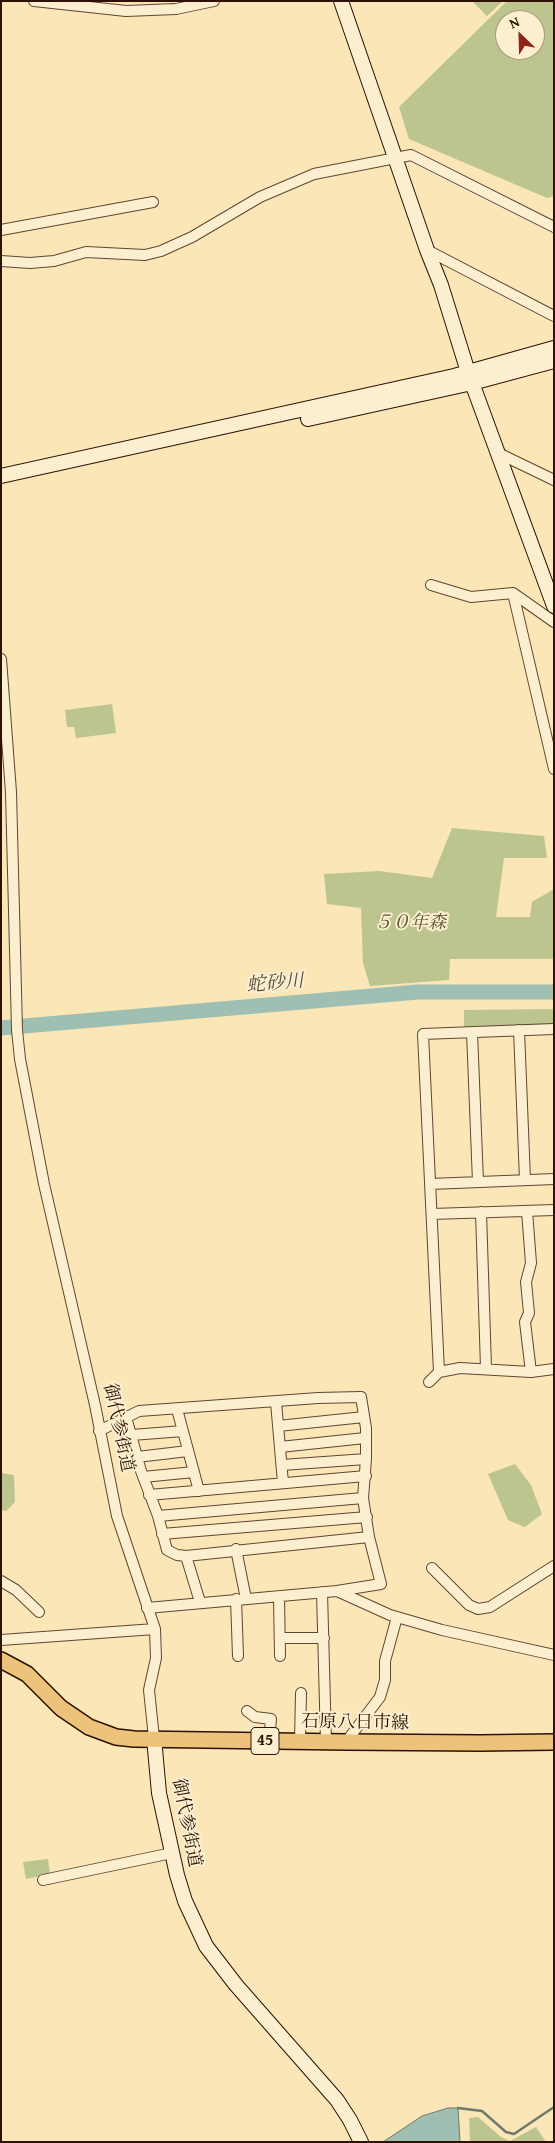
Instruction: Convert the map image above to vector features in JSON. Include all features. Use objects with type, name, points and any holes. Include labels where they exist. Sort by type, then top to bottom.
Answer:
[{"type":"main road","name":"石原八日市線","points":[[1,1660],[27,1674],[61,1708],[89,1727],[116,1737],[300,1742],[480,1744],[554,1742]]},
{"type":"street","points":[[34,1],[126,11],[176,9],[214,1]]},
{"type":"street","points":[[341,1],[427,250],[441,285],[470,378],[554,606]]},
{"type":"street","points":[[1,261],[30,263],[54,261],[86,252],[145,255],[161,251],[192,237],[280,187],[314,174],[412,155],[440,171],[554,227]]},
{"type":"street","points":[[1,230],[153,202]]},
{"type":"street","points":[[427,250],[554,316]]},
{"type":"street","points":[[1,484],[470,378],[554,348]]},
{"type":"street","points":[[1,476],[554,360]]},
{"type":"street","points":[[498,453],[552,476]]},
{"type":"street","points":[[431,585],[471,597],[513,593],[554,622]]},
{"type":"street","points":[[513,593],[554,768]]},
{"type":"street","name":"御代参街道","points":[[1,659],[11,796],[17,1027],[20,1059],[44,1184],[95,1405],[117,1516],[154,1629],[156,1658],[149,1690],[159,1793],[172,1853],[185,1901],[206,1946],[242,1992],[338,2100],[361,2142]]},
{"type":"street","points":[[1,909],[13,907]]},
{"type":"street","points":[[439,1372],[423,1034],[554,1029]]},
{"type":"street","points":[[519,1030],[525,1180]]},
{"type":"street","points":[[472,1032],[478,1182]]},
{"type":"street","points":[[430,1184],[554,1179]]},
{"type":"street","points":[[527,1210],[531,1263],[526,1282],[529,1313],[525,1322],[531,1372]]},
{"type":"street","points":[[432,1214],[554,1210]]},
{"type":"street","points":[[481,1212],[486,1368]]},
{"type":"street","points":[[428,1382],[439,1372],[460,1368],[531,1372],[554,1369]]},
{"type":"street","points":[[99,1431],[140,1411],[361,1397],[366,1459],[363,1498],[369,1537],[381,1584],[337,1591],[147,1608]]},
{"type":"street","points":[[276,1402],[283,1483]]},
{"type":"street","points":[[177,1409],[199,1491]]},
{"type":"street","points":[[126,1417],[167,1550],[177,1555],[186,1556],[236,1549],[369,1537]]},
{"type":"street","points":[[278,1426],[364,1417]]},
{"type":"street","points":[[132,1435],[183,1431]]},
{"type":"street","points":[[280,1447],[365,1438]]},
{"type":"street","points":[[137,1457],[188,1451]]},
{"type":"street","points":[[282,1465],[366,1459]]},
{"type":"street","points":[[143,1477],[194,1472]]},
{"type":"street","points":[[149,1495],[366,1476]]},
{"type":"street","points":[[158,1516],[363,1498]]},
{"type":"street","points":[[162,1534],[367,1517]]},
{"type":"street","points":[[236,1549],[241,1599],[238,1656]]},
{"type":"street","points":[[186,1556],[200,1602]]},
{"type":"street","points":[[432,1568],[469,1605],[478,1608],[490,1607],[554,1566]]},
{"type":"street","points":[[1,1581],[16,1590],[39,1612]]},
{"type":"street","points":[[337,1591],[397,1617],[442,1630],[554,1655]]},
{"type":"street","points":[[322,1592],[326,1742]]},
{"type":"street","points":[[280,1596],[280,1656]]},
{"type":"street","points":[[346,1742],[380,1697],[385,1680],[385,1661],[397,1617]]},
{"type":"street","points":[[1,1640],[154,1629]]},
{"type":"street","points":[[280,1638],[324,1638]]},
{"type":"street","points":[[300,1742],[301,1693]]},
{"type":"street","points":[[247,1711],[255,1717],[271,1719],[269,1741]]},
{"type":"street","points":[[43,1880],[172,1853]]},
{"type":"green space","points":[[472,1],[503,1],[487,16]]},
{"type":"green space","points":[[507,1],[554,1],[554,196],[547,198],[409,139],[399,107],[495,13],[495,60],[545,60],[545,10],[498,10]]},
{"type":"green space","points":[[112,704],[116,733],[76,738],[74,727],[67,727],[65,710]]},
{"type":"green space","name":"５０年森","points":[[452,828],[544,836],[547,858],[504,858],[496,917],[530,917],[532,902],[554,889],[554,959],[450,959],[449,980],[370,986],[363,963],[361,908],[327,904],[324,874],[379,871],[432,878]]},
{"type":"green space","points":[[554,1009],[554,1026],[464,1029],[464,1010]]},
{"type":"green space","points":[[515,1464],[531,1485],[542,1514],[525,1527],[508,1520],[488,1474]]},
{"type":"green space","points":[[1,1473],[14,1475],[15,1502],[6,1511],[1,1510]]},
{"type":"green space","points":[[48,1859],[50,1874],[26,1879],[23,1862]]},
{"type":"green space","points":[[478,2117],[501,2137],[510,2141],[536,2127],[546,2142],[470,2142],[469,2118]]},
{"type":"shaded area","points":[[448,2108],[458,2108],[460,2142],[383,2142],[422,2116]]},
{"type":"waterway","name":"蛇砂川","points":[[1,1028],[418,992],[554,992]]},
{"type":"waterway","points":[[458,2108],[482,2111],[506,2132],[514,2134],[554,2107]]}]
